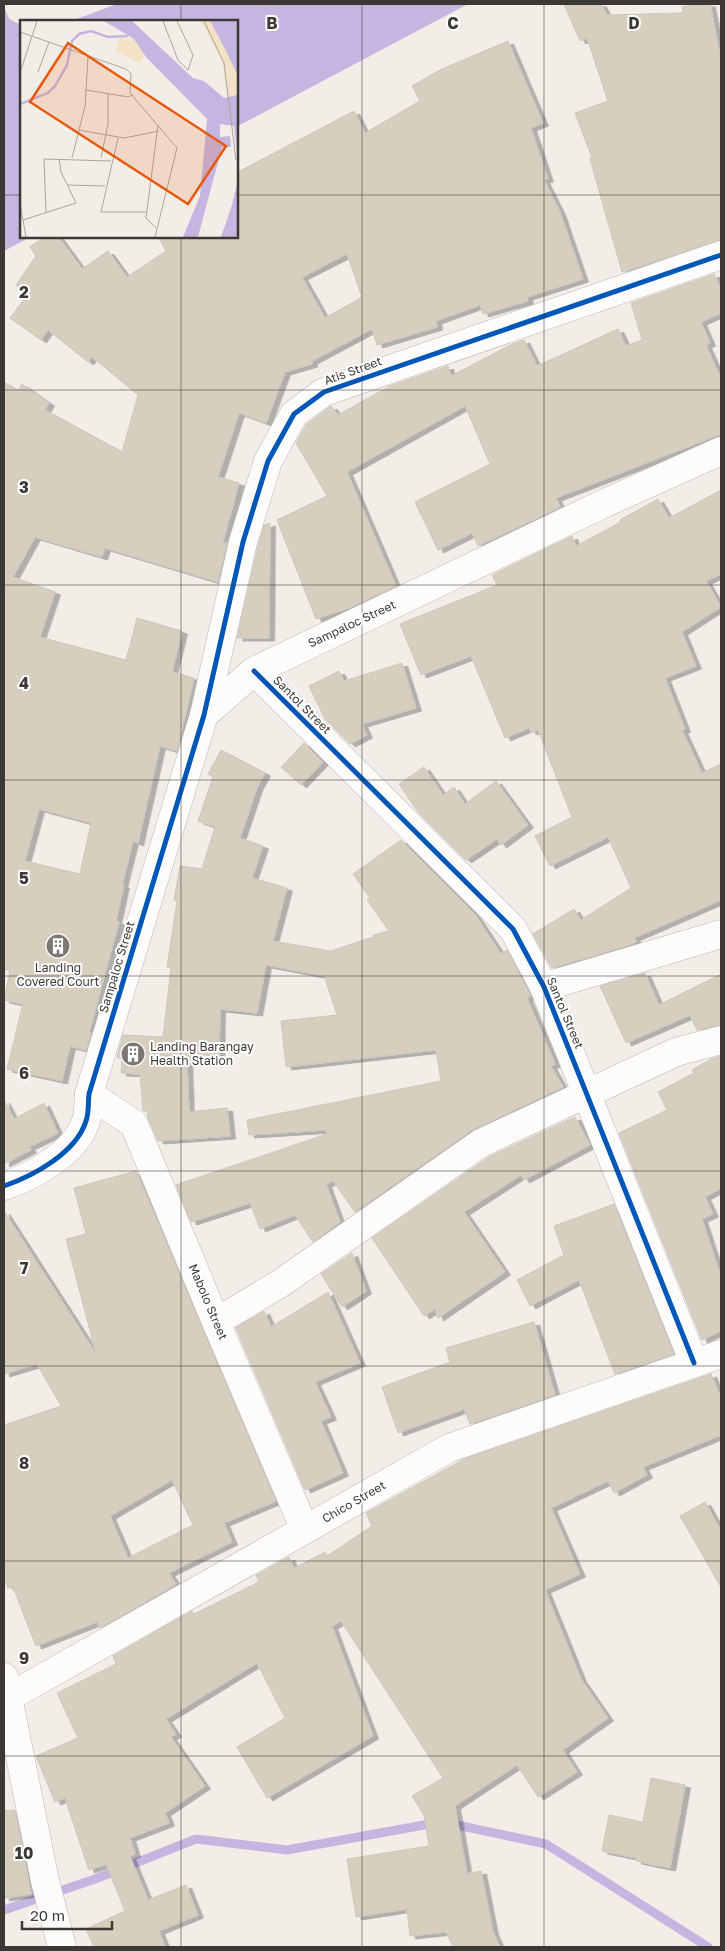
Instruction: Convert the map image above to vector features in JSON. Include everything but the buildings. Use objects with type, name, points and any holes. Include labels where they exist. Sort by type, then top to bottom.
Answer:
[{"type":"street","name":"Atis Street","points":[[204,715],[243,542],[268,461],[294,414],[324,392],[721,254]]},
{"type":"street","name":"Sampaloc Street","points":[[4,1186],[25,1179],[65,1151],[75,1142],[87,1120],[89,1094],[204,715],[254,670],[605,503],[721,451]]},
{"type":"street","name":"Santol Street","points":[[254,670],[513,929],[544,987],[694,1363]]},
{"type":"street","points":[[544,987],[721,934]]},
{"type":"street","points":[[216,1322],[281,1283],[481,1144],[676,1052],[721,1040]]},
{"type":"street","name":"Mabolo Street","points":[[89,1094],[134,1124],[305,1530]]},
{"type":"street","name":"Chico Street","points":[[6,1687],[305,1530],[449,1448],[721,1354]]},
{"type":"street","points":[[6,1687],[45,1880],[62,1947]]},
{"type":"shaded area","points":[[117,4],[468,4],[238,126],[238,20],[74,20]]},
{"type":"shaded area","points":[[4,6],[9,19],[20,24],[20,238],[28,238],[4,251]]},
{"type":"waterway","points":[[4,1910],[95,1879],[196,1839],[287,1850],[435,1823]]},
{"type":"waterway","points":[[448,1823],[546,1844],[708,1947]]},
{"type":"cycle path","points":[[4,1186],[28,1176],[52,1162],[73,1143],[81,1133],[86,1121],[89,1094],[204,715],[243,542],[268,461],[294,414],[324,392],[721,255]]},
{"type":"cycle path","points":[[254,671],[513,929],[544,987],[694,1363]]},
{"type":"place","name":"Landing Covered Court","points":[[58,946]]},
{"type":"place","name":"Landing Barangay Health Station","points":[[133,1054]]}]
